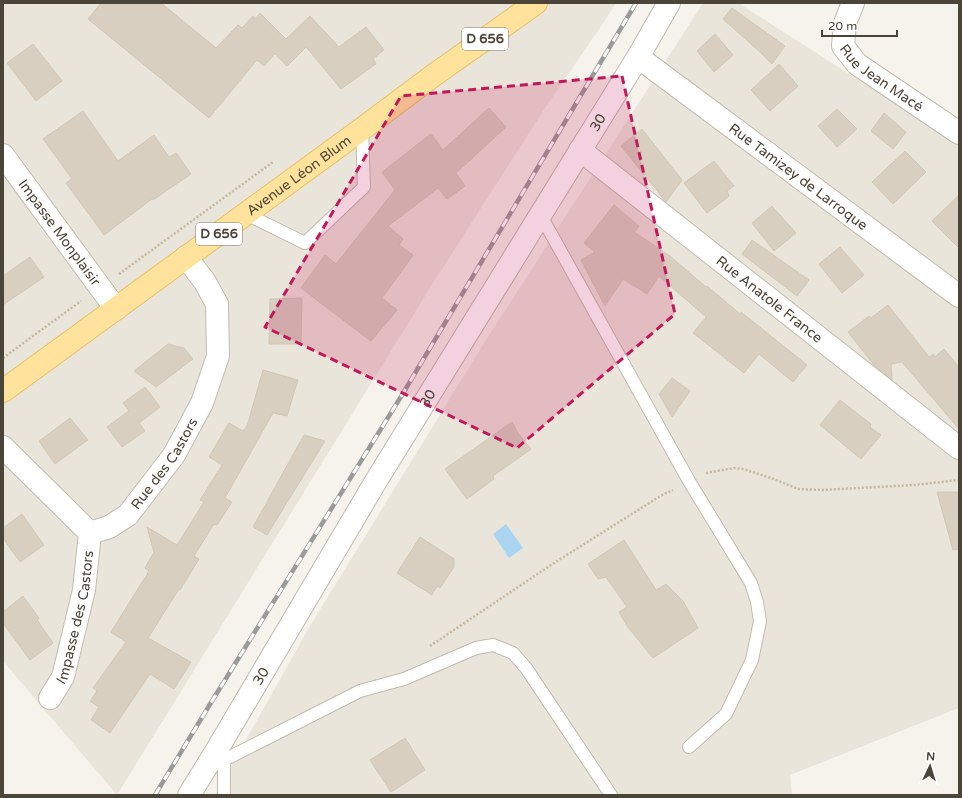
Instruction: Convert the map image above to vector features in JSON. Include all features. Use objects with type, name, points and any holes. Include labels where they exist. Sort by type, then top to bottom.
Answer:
[{"type":"main road","name":"Avenue Léon Blum","points":[[3,391],[434,75],[536,3]]},
{"type":"street","name":"30","points":[[189,795],[219,756],[376,481],[638,57],[669,3]]},
{"type":"street","name":"Rue Jean Macé","points":[[853,3],[845,23],[843,46],[857,64],[959,133]]},
{"type":"street","name":"Rue Tamizey de Larroque","points":[[638,57],[959,296]]},
{"type":"street","name":"Rue Anatole France","points":[[580,150],[959,448]]},
{"type":"street","name":"Impasse Monplaisir","points":[[3,155],[116,309]]},
{"type":"street","name":"Rue des Castors","points":[[90,533],[109,527],[128,515],[174,455],[202,403],[218,356],[217,304],[205,282],[186,257]]},
{"type":"street","points":[[3,447],[90,533]]},
{"type":"street","name":"Impasse des Castors","points":[[50,698],[63,677],[84,590],[90,533]]},
{"type":"lane","points":[[246,214],[305,243],[364,187],[362,129]]},
{"type":"lane","points":[[540,214],[689,481],[751,583],[757,602],[760,621],[752,660],[726,714],[689,748]]},
{"type":"lane","points":[[224,795],[219,756],[360,691],[404,679],[476,648],[493,645],[512,653],[526,668],[611,795]]},
{"type":"path","points":[[118,274],[278,158]]},
{"type":"path","points":[[3,358],[86,297]]},
{"type":"path","points":[[426,648],[554,563],[662,495],[699,475],[734,468],[743,469],[798,489],[822,490],[914,485],[959,480]]},
{"type":"highlighted area","points":[[622,76],[675,314],[517,448],[265,327],[401,96]]},
{"type":"shaded area","points":[[3,3],[616,3],[545,108],[433,283],[117,795],[3,661]]},
{"type":"shaded area","points":[[703,3],[738,3],[959,144],[959,708],[790,775],[792,795],[215,795],[310,626],[481,348]]},
{"type":"water","points":[[506,524],[523,548],[509,558],[493,534]]},
{"type":"building","points":[[101,3],[161,3],[216,48],[238,25],[242,28],[253,16],[255,19],[260,13],[286,39],[310,16],[339,47],[366,27],[384,50],[373,59],[376,64],[341,89],[306,47],[287,66],[275,54],[264,66],[257,60],[209,118],[88,19]]},
{"type":"building","points":[[732,8],[785,46],[772,64],[723,19]]},
{"type":"building","points":[[715,34],[733,55],[714,72],[697,51]]},
{"type":"building","points":[[33,44],[62,81],[36,101],[7,63]]},
{"type":"building","points":[[779,64],[798,86],[770,111],[751,90]]},
{"type":"building","points":[[489,108],[506,127],[456,173],[465,186],[447,199],[438,188],[388,226],[403,239],[399,245],[413,255],[382,298],[397,310],[371,341],[301,288],[325,255],[336,264],[395,190],[382,172],[431,134],[443,150]]},
{"type":"building","points":[[837,109],[857,129],[837,147],[818,126]]},
{"type":"building","points":[[83,111],[118,161],[154,135],[169,157],[176,153],[191,174],[153,200],[152,199],[104,235],[66,183],[72,179],[43,139]]},
{"type":"building","points":[[884,113],[906,132],[893,149],[871,131]]},
{"type":"building","points":[[642,129],[682,180],[666,202],[621,146]]},
{"type":"building","points":[[905,151],[926,172],[893,204],[872,182]]},
{"type":"building","points":[[714,161],[734,186],[727,191],[729,196],[707,213],[684,183]]},
{"type":"building","points":[[959,195],[959,248],[932,221]]},
{"type":"building","points":[[614,205],[639,226],[634,232],[670,256],[706,287],[707,286],[740,314],[741,312],[807,365],[793,382],[759,354],[744,373],[693,333],[706,317],[659,276],[647,294],[623,279],[605,306],[581,260],[595,252],[584,243]]},
{"type":"building","points":[[772,206],[796,233],[774,251],[752,223]]},
{"type":"building","points":[[752,240],[809,280],[797,296],[742,254]]},
{"type":"building","points":[[840,247],[864,275],[842,293],[819,264]]},
{"type":"building","points":[[30,257],[44,277],[3,305],[3,276]]},
{"type":"building","points":[[302,298],[301,344],[269,344],[270,299]]},
{"type":"building","points":[[888,305],[929,357],[933,354],[935,357],[944,349],[959,367],[959,429],[902,362],[891,364],[892,380],[874,365],[848,332],[869,316],[871,318]]},
{"type":"building","points":[[168,344],[184,348],[193,359],[156,387],[134,371]]},
{"type":"building","points":[[263,370],[298,380],[287,416],[273,413],[225,498],[232,502],[217,525],[214,524],[194,556],[199,559],[148,638],[191,662],[174,689],[150,674],[110,733],[91,720],[99,707],[90,701],[97,691],[93,688],[126,642],[111,632],[149,571],[145,568],[154,552],[147,527],[177,545],[204,502],[200,500],[222,465],[209,457],[229,423],[243,431],[247,426]]},
{"type":"building","points":[[672,378],[690,391],[672,417],[659,394]]},
{"type":"building","points":[[145,387],[160,407],[139,423],[145,431],[122,447],[107,427],[129,411],[123,403]]},
{"type":"building","points":[[840,400],[871,424],[870,427],[881,435],[861,459],[820,425]]},
{"type":"building","points":[[70,418],[88,440],[55,464],[39,441]]},
{"type":"building","points":[[512,422],[518,433],[531,449],[493,476],[494,479],[467,499],[445,469]]},
{"type":"building","points":[[304,435],[325,441],[267,535],[253,527]]},
{"type":"building","points":[[937,492],[959,492],[959,549],[953,550]]},
{"type":"building","points":[[22,514],[44,545],[20,562],[3,538],[3,528]]},
{"type":"building","points":[[420,537],[454,559],[454,567],[440,588],[437,586],[432,595],[397,573]]},
{"type":"building","points":[[624,540],[656,590],[666,584],[683,601],[698,628],[653,658],[627,626],[619,612],[627,607],[606,577],[598,579],[588,564]]},
{"type":"building","points":[[23,596],[39,618],[37,620],[53,643],[30,660],[3,623],[3,612]]},
{"type":"building","points":[[405,738],[425,770],[391,792],[370,760]]},
{"type":"railway","points":[[155,795],[402,395],[636,3]]}]
